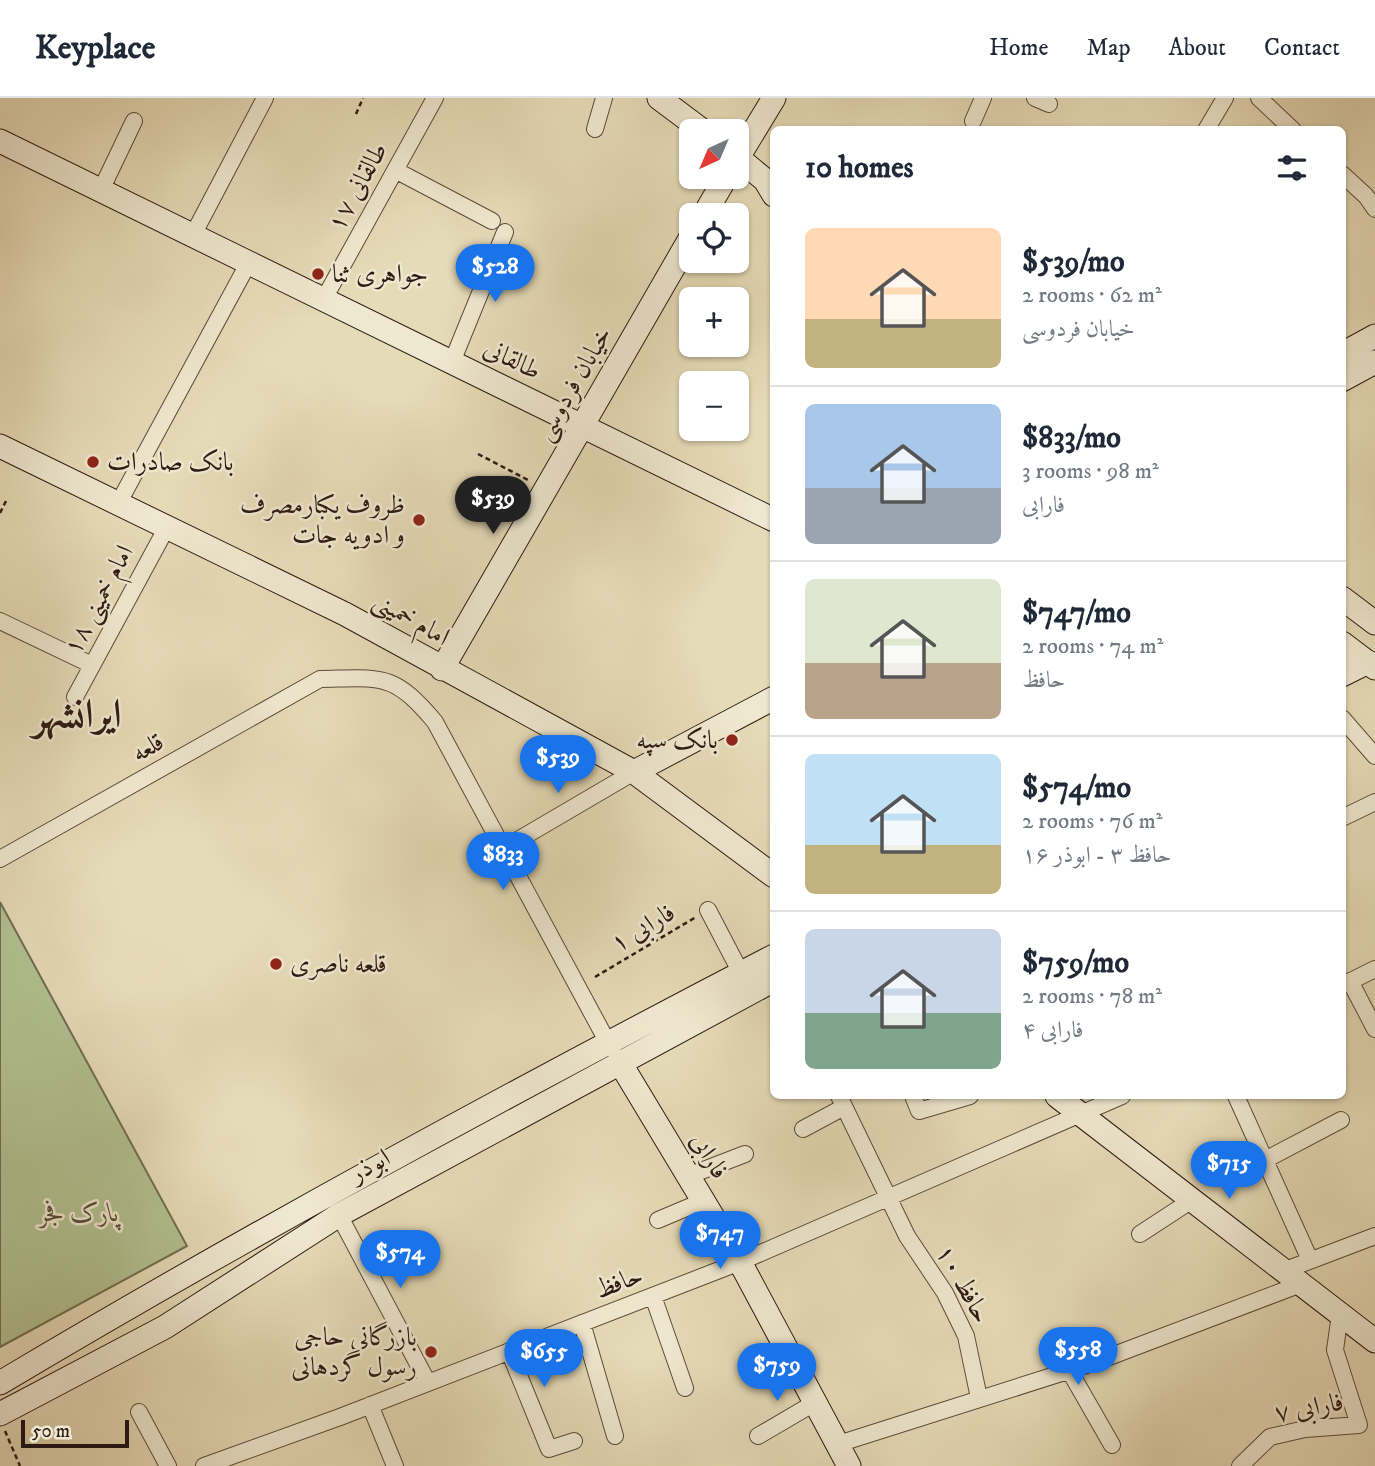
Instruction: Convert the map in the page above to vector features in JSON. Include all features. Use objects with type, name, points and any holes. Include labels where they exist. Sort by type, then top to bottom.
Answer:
[{"type":"main road","points":[[659,98],[687,119]]},
{"type":"main road","points":[[749,139],[774,98]]},
{"type":"main road","name":"طالقانی","points":[[0,141],[770,518]]},
{"type":"main road","points":[[749,168],[770,185]]},
{"type":"main road","name":"خیابان فردوسی","points":[[442,669],[679,258]]},
{"type":"main road","points":[[1346,352],[1375,336]]},
{"type":"main road","points":[[1346,378],[1375,362]]},
{"type":"main road","name":"امام خمینی","points":[[0,446],[345,614],[634,772],[770,873]]},
{"type":"main road","points":[[1346,601],[1375,623]]},
{"type":"main road","points":[[634,772],[770,700]]},
{"type":"main road","name":"ابوذر","points":[[2,1422],[165,1327],[340,1215],[770,958]]},
{"type":"main road","name":"ابوذر","points":[[0,1383],[149,1294],[613,1052],[770,982]]},
{"type":"main road","name":"فارابی","points":[[613,1052],[740,1262],[849,1466]]},
{"type":"main road","points":[[1061,1099],[1375,1341]]},
{"type":"main road","points":[[149,1294],[165,1327]]},
{"type":"street","points":[[193,235],[265,98]]},
{"type":"street","name":"طالقانی ۱۷","points":[[324,299],[435,98]]},
{"type":"street","points":[[595,129],[604,98]]},
{"type":"street","points":[[973,121],[983,98]]},
{"type":"street","points":[[1208,126],[1225,98]]},
{"type":"street","points":[[1258,98],[1289,126]]},
{"type":"street","points":[[101,190],[134,121]]},
{"type":"street","points":[[395,170],[492,221]]},
{"type":"street","points":[[1346,177],[1372,198]]},
{"type":"street","points":[[452,362],[505,232]]},
{"type":"street","points":[[118,504],[249,262]]},
{"type":"street","name":"امام خمینی ۱۸","points":[[75,696],[167,527]]},
{"type":"street","points":[[0,621],[92,665]]},
{"type":"street","name":"فارابی","points":[[320,679],[379,678],[395,683],[411,694],[435,722],[501,850],[613,1052]]},
{"type":"street","name":"قلعه","points":[[0,859],[320,679]]},
{"type":"street","points":[[1346,723],[1375,756]]},
{"type":"street","points":[[501,850],[634,772]]},
{"type":"street","points":[[1346,816],[1375,802]]},
{"type":"street","points":[[708,910],[741,973]]},
{"type":"street","points":[[1375,969],[1346,983],[1375,1029]]},
{"type":"street","points":[[914,1099],[919,1111],[960,1099]]},
{"type":"street","name":"حافظ","points":[[204,1466],[428,1383],[740,1262],[1116,1099]]},
{"type":"street","points":[[1237,1099],[1310,1260]]},
{"type":"street","points":[[803,1129],[841,1101]]},
{"type":"street","name":"حافظ ۱۰","points":[[841,1101],[907,1236],[945,1293],[966,1336],[979,1398]]},
{"type":"street","points":[[1265,1160],[1341,1120]]},
{"type":"street","points":[[688,1176],[745,1154]]},
{"type":"street","points":[[1140,1234],[1192,1200]]},
{"type":"street","points":[[658,1220],[703,1201]]},
{"type":"street","points":[[340,1215],[428,1383]]},
{"type":"street","points":[[838,1444],[1069,1370],[1292,1277],[1310,1260],[1375,1236]]},
{"type":"street","points":[[653,1296],[685,1388]]},
{"type":"street","name":"فارابی ۷","points":[[1240,1466],[1270,1437],[1305,1429],[1359,1425],[1335,1350],[1340,1314]]},
{"type":"street","points":[[582,1323],[615,1436]]},
{"type":"street","points":[[509,1352],[549,1449],[573,1441]]},
{"type":"street","points":[[1069,1370],[1112,1445]]},
{"type":"street","points":[[758,1436],[816,1402]]},
{"type":"street","points":[[370,1405],[395,1466]]},
{"type":"street","points":[[139,1412],[168,1466]]},
{"type":"path","points":[[356,114],[363,98]]},
{"type":"path","points":[[478,454],[545,489]]},
{"type":"path","points":[[0,513],[6,500]]},
{"type":"path","name":"فارابی ۱","points":[[595,976],[708,910]]},
{"type":"path","points":[[2,1422],[20,1466]]},
{"type":"green space","name":"پارک فجر","points":[[0,902],[187,1246],[0,1347]]},
{"type":"place","name":"جواهری ثنا","points":[[318,274]]},
{"type":"place","name":"بانک صادرات","points":[[93,462]]},
{"type":"place","name":"ظروف یکبارمصرف و ادویه جات","points":[[419,520]]},
{"type":"place","name":"بانک سپه","points":[[732,740]]},
{"type":"place","name":"قلعه ناصری","points":[[276,964]]},
{"type":"place","name":"بازرگانی حاجی رسول گردهانی","points":[[431,1352]]},
{"type":"district","name":"ایرانشهر","points":[[77,716]]}]
